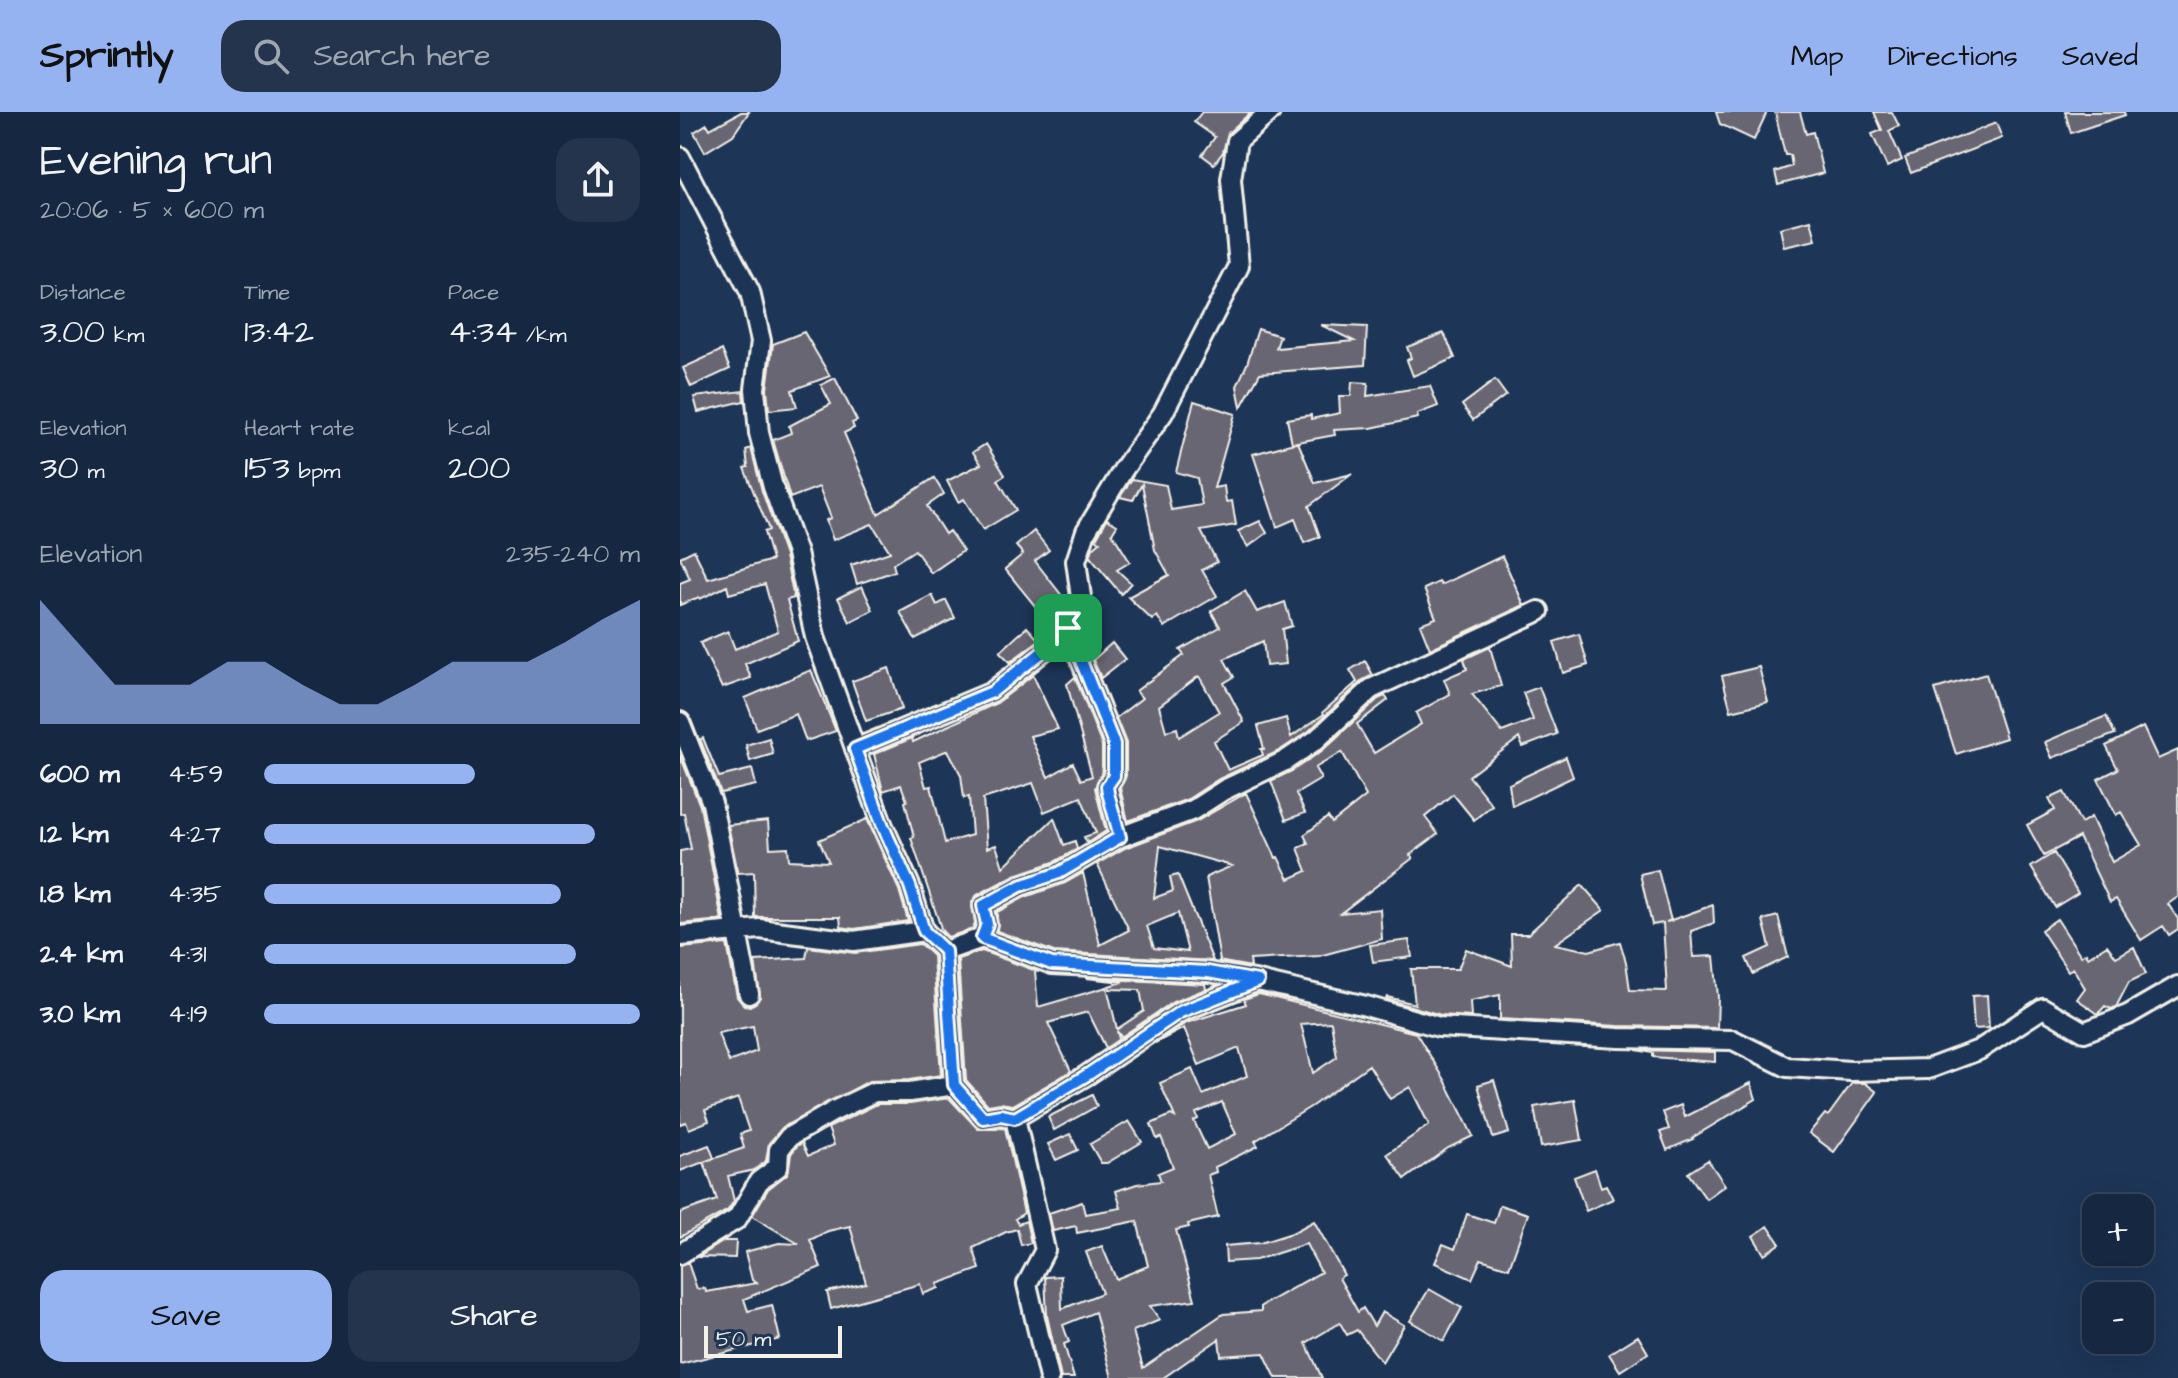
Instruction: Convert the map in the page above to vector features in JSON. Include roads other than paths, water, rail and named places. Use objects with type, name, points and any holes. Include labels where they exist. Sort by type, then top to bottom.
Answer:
[{"type":"street","points":[[855,749],[992,692],[1068,628],[1081,597],[1076,561],[1086,531],[1163,413],[1239,266],[1231,179],[1237,141],[1270,112]]},
{"type":"street","points":[[680,157],[750,292],[761,341],[755,389],[759,433],[773,487],[797,553],[815,637],[883,826],[910,886],[924,931],[945,951],[954,1085],[983,1118],[1001,1115],[1015,1118],[1087,1075],[1180,1012],[1258,981]]},
{"type":"street","points":[[982,938],[987,924],[983,906],[1020,886],[1059,873],[1120,837],[1193,810],[1224,790],[1285,761],[1316,740],[1371,689],[1539,611]]},
{"type":"street","points":[[1068,628],[1114,744],[1114,776],[1107,786],[1120,837]]},
{"type":"street","points":[[680,722],[712,803],[749,994]]},
{"type":"street","points":[[680,936],[760,929],[854,941],[924,931]]},
{"type":"street","points":[[945,951],[982,938],[1052,964],[1208,972],[1366,1006],[1439,1027],[1618,1038],[1733,1040],[1787,1067],[1851,1071],[1928,1069],[1979,1050],[2043,1008],[2084,1032],[2128,1015],[2178,986]]},
{"type":"street","points":[[680,1254],[737,1219],[759,1181],[778,1167],[779,1150],[789,1137],[874,1092],[910,1092],[954,1085]]},
{"type":"street","points":[[1015,1118],[1045,1250],[1027,1284],[1049,1378]]}]
